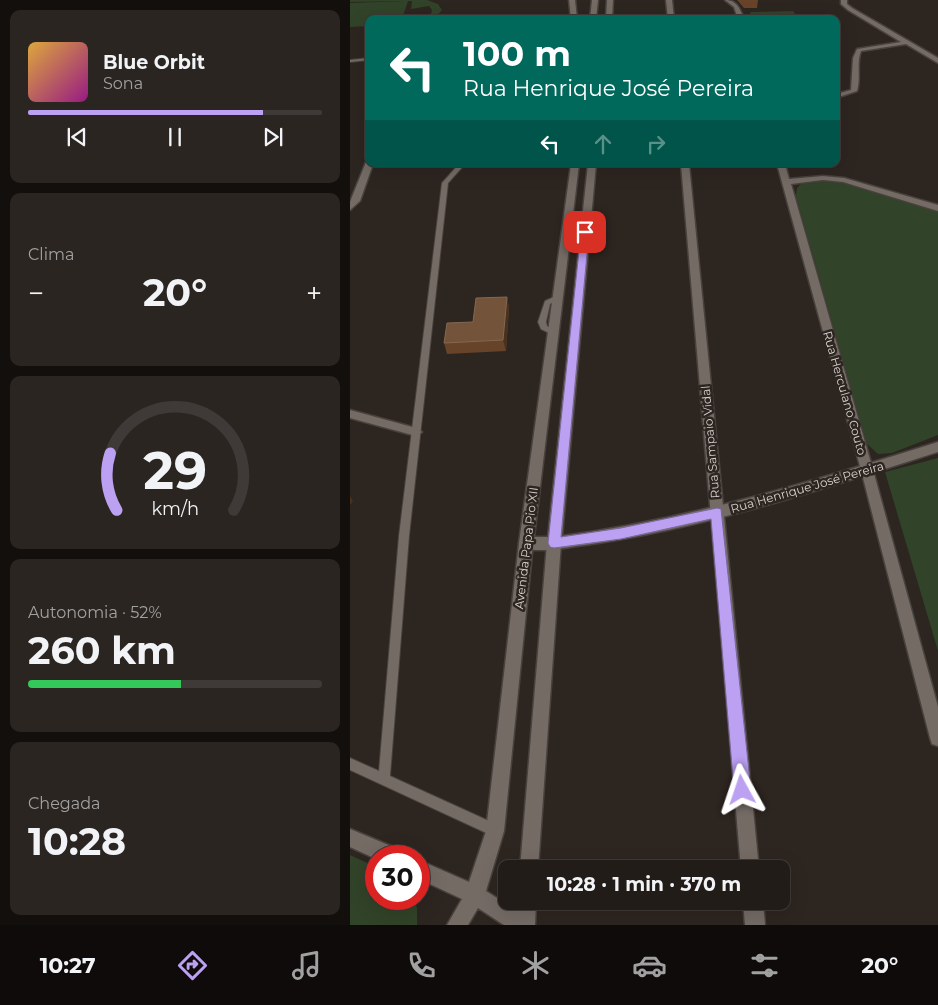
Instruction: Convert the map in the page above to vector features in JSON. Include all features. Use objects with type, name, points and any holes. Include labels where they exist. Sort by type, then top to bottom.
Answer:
[{"type":"street","points":[[572,0],[574,15]]},
{"type":"street","points":[[593,15],[595,0]]},
{"type":"street","points":[[609,15],[610,0]]},
{"type":"street","points":[[669,0],[671,15]]},
{"type":"street","points":[[728,0],[736,6],[739,15]]},
{"type":"street","points":[[844,0],[844,4],[850,9],[938,61]]},
{"type":"street","points":[[840,95],[854,91],[857,84],[855,55],[859,50],[904,42]]},
{"type":"street","points":[[350,206],[356,200],[368,167]]},
{"type":"street","name":"Avenida Papa Pio XII","points":[[457,925],[475,895],[495,831],[526,543],[575,167]]},
{"type":"street","points":[[530,860],[554,543],[592,167]]},
{"type":"street","name":"Rua Sampaio Vidal","points":[[685,167],[749,860]]},
{"type":"street","name":"Rua Herculano Couto","points":[[782,167],[867,470],[938,738]]},
{"type":"street","points":[[786,182],[823,178],[844,180],[938,208]]},
{"type":"street","points":[[566,232],[585,232]]},
{"type":"street","points":[[549,364],[572,364]]},
{"type":"street","points":[[350,414],[416,432]]},
{"type":"street","name":"Rua Henrique José Pereira","points":[[526,543],[554,543],[621,534],[717,513],[867,470],[938,447]]},
{"type":"street","points":[[350,838],[366,845]]},
{"type":"street","points":[[430,874],[475,895],[523,925],[525,910]]},
{"type":"street","points":[[754,910],[755,925]]},
{"type":"lane","points":[[350,61],[365,59]]},
{"type":"lane","points":[[384,780],[404,536],[445,183],[459,167]]},
{"type":"lane","points":[[350,764],[495,831]]},
{"type":"green space","points":[[350,0],[427,0],[438,4],[442,10],[438,15],[406,15],[431,14],[432,10],[429,6],[411,9],[412,1],[408,1],[403,15],[365,15],[365,26],[350,27],[350,3],[405,1],[350,2]]},
{"type":"green space","points":[[793,11],[796,15],[751,15],[750,12]]},
{"type":"green space","points":[[833,180],[938,212],[938,435],[892,453],[878,454],[867,444],[796,196],[797,188],[802,183]]},
{"type":"green space","points":[[938,458],[938,651],[885,472]]},
{"type":"green space","points":[[350,855],[365,862],[365,910],[417,910],[417,925],[350,925]]},
{"type":"building","points":[[507,297],[503,340],[444,343],[447,323],[473,322],[476,298]]},
{"type":"route","points":[[585,232],[554,543],[621,534],[717,513],[742,790]]}]
